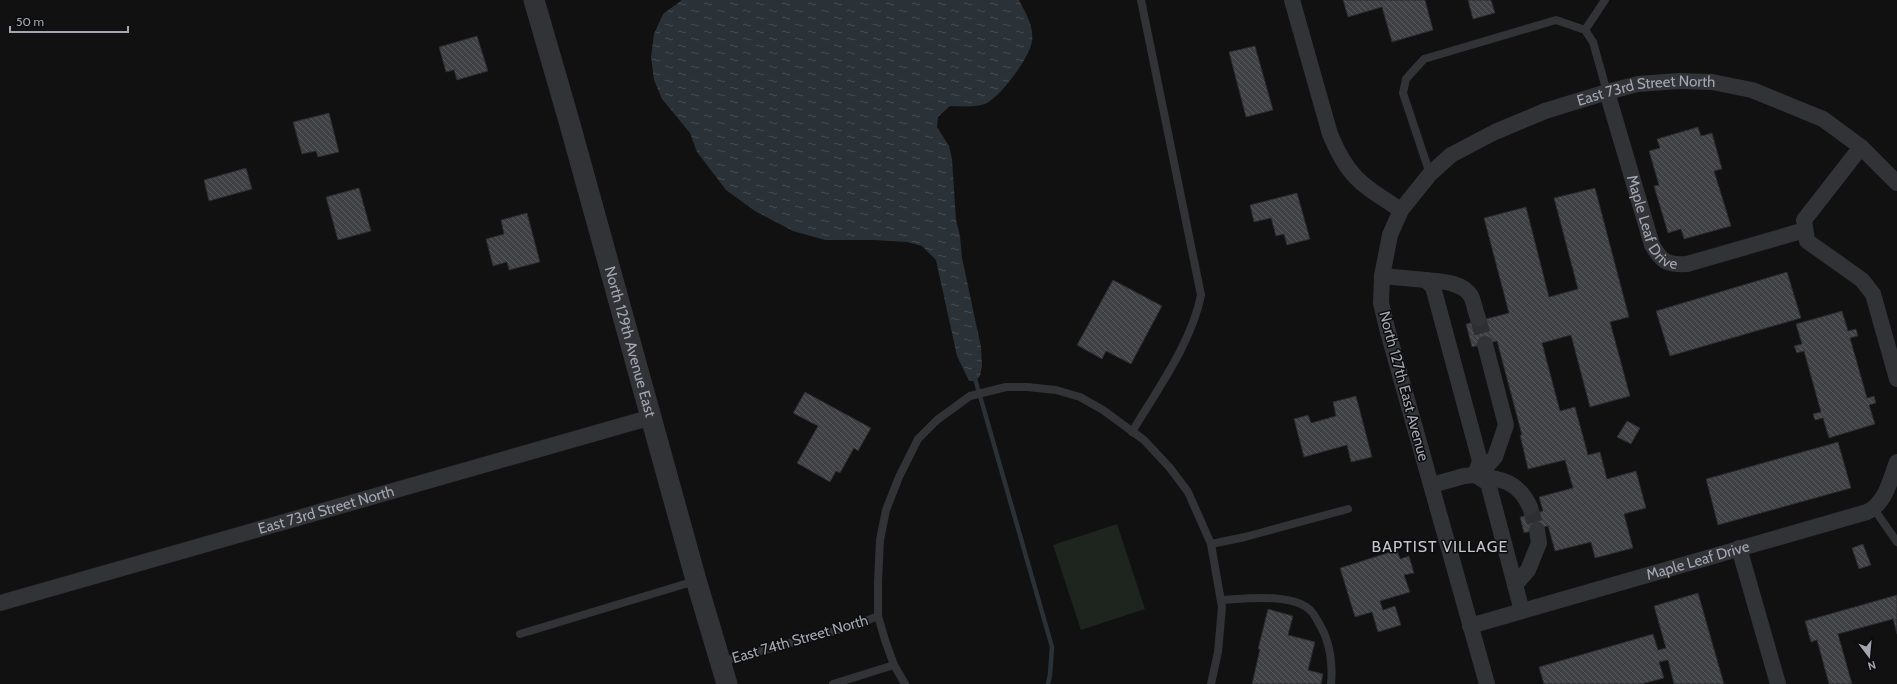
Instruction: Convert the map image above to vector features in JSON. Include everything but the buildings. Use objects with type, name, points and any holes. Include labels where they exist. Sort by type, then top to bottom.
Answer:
[{"type":"street","name":"North 129th Avenue East","points":[[534,0],[652,417],[696,580],[727,684]]},
{"type":"street","points":[[1292,0],[1330,134],[1338,154],[1348,171],[1363,186],[1401,210]]},
{"type":"street","name":"East 73rd Street North","points":[[1401,210],[1430,174],[1451,155],[1495,132],[1545,111],[1606,92],[1638,84],[1678,80],[1712,82],[1752,90],[1823,119],[1860,147],[1897,183]]},
{"type":"street","name":"Maple Leaf Drive","points":[[1606,92],[1652,245],[1659,257],[1671,265],[1687,264],[1805,230]]},
{"type":"street","points":[[1860,147],[1804,220],[1805,230],[1807,241],[1862,280],[1873,294],[1897,379]]},
{"type":"street","name":"North 127th East Avenue","points":[[1401,210],[1390,235],[1382,276],[1381,303],[1487,684]]},
{"type":"street","points":[[1382,276],[1444,282],[1461,286],[1470,295],[1478,318]]},
{"type":"street","points":[[1426,280],[1433,287],[1480,461],[1477,476]]},
{"type":"street","points":[[1477,476],[1495,457],[1506,425],[1485,344]]},
{"type":"street","name":"East 73rd Street North","points":[[0,603],[652,417]]},
{"type":"street","points":[[1874,509],[1883,499],[1897,462]]},
{"type":"street","points":[[1432,485],[1464,476],[1477,476],[1506,480],[1525,496],[1530,507]]},
{"type":"street","points":[[1477,476],[1488,483],[1522,611]]},
{"type":"street","name":"Maple Leaf Drive","points":[[1470,626],[1874,509]]},
{"type":"street","points":[[1515,585],[1528,570],[1539,543],[1537,530]]},
{"type":"street","points":[[1738,548],[1778,684]]},
{"type":"lane","points":[[1132,432],[1187,338],[1197,313],[1201,295],[1141,0]]},
{"type":"lane","points":[[1585,30],[1605,0]]},
{"type":"lane","points":[[1430,174],[1403,93],[1406,79],[1424,59],[1556,20],[1585,30],[1593,42],[1606,92]]},
{"type":"lane","name":"East 74th Street North","points":[[905,684],[894,665],[878,616],[880,540],[886,510],[899,477],[918,439],[937,420],[970,396],[1013,387],[1056,390],[1080,397],[1103,410],[1144,440],[1170,468],[1188,492],[1211,544],[1221,600],[1218,652],[1211,684]]},
{"type":"lane","points":[[1211,544],[1245,537],[1348,509]]},
{"type":"lane","points":[[1874,509],[1897,542]]},
{"type":"lane","points":[[520,634],[696,580]]},
{"type":"lane","points":[[1221,600],[1256,598],[1284,600],[1298,603],[1311,610],[1325,634],[1329,650],[1331,684]]},
{"type":"lane","name":"East 74th Street North","points":[[721,662],[856,625],[878,616]]},
{"type":"lane","points":[[833,684],[894,665]]},
{"type":"shaded area","points":[[1117,524],[1145,609],[1081,630],[1053,545]]},
{"type":"water","points":[[682,0],[1019,0],[1032,30],[1032,41],[1030,48],[1021,66],[1000,92],[987,103],[974,106],[950,106],[938,117],[937,127],[949,146],[952,159],[956,220],[960,236],[962,258],[981,347],[982,366],[980,376],[975,381],[969,381],[957,356],[936,260],[922,246],[907,242],[825,240],[793,231],[755,211],[726,190],[697,152],[690,133],[662,99],[654,80],[651,57],[654,34],[663,14]]},
{"type":"waterway","points":[[974,375],[1052,647],[1048,684]]},
{"type":"tunnel","points":[[1478,318],[1485,344]]},
{"type":"tunnel","points":[[1530,507],[1537,530]]},
{"type":"district","name":"BAPTIST VILLAGE","points":[[1440,546]]}]
